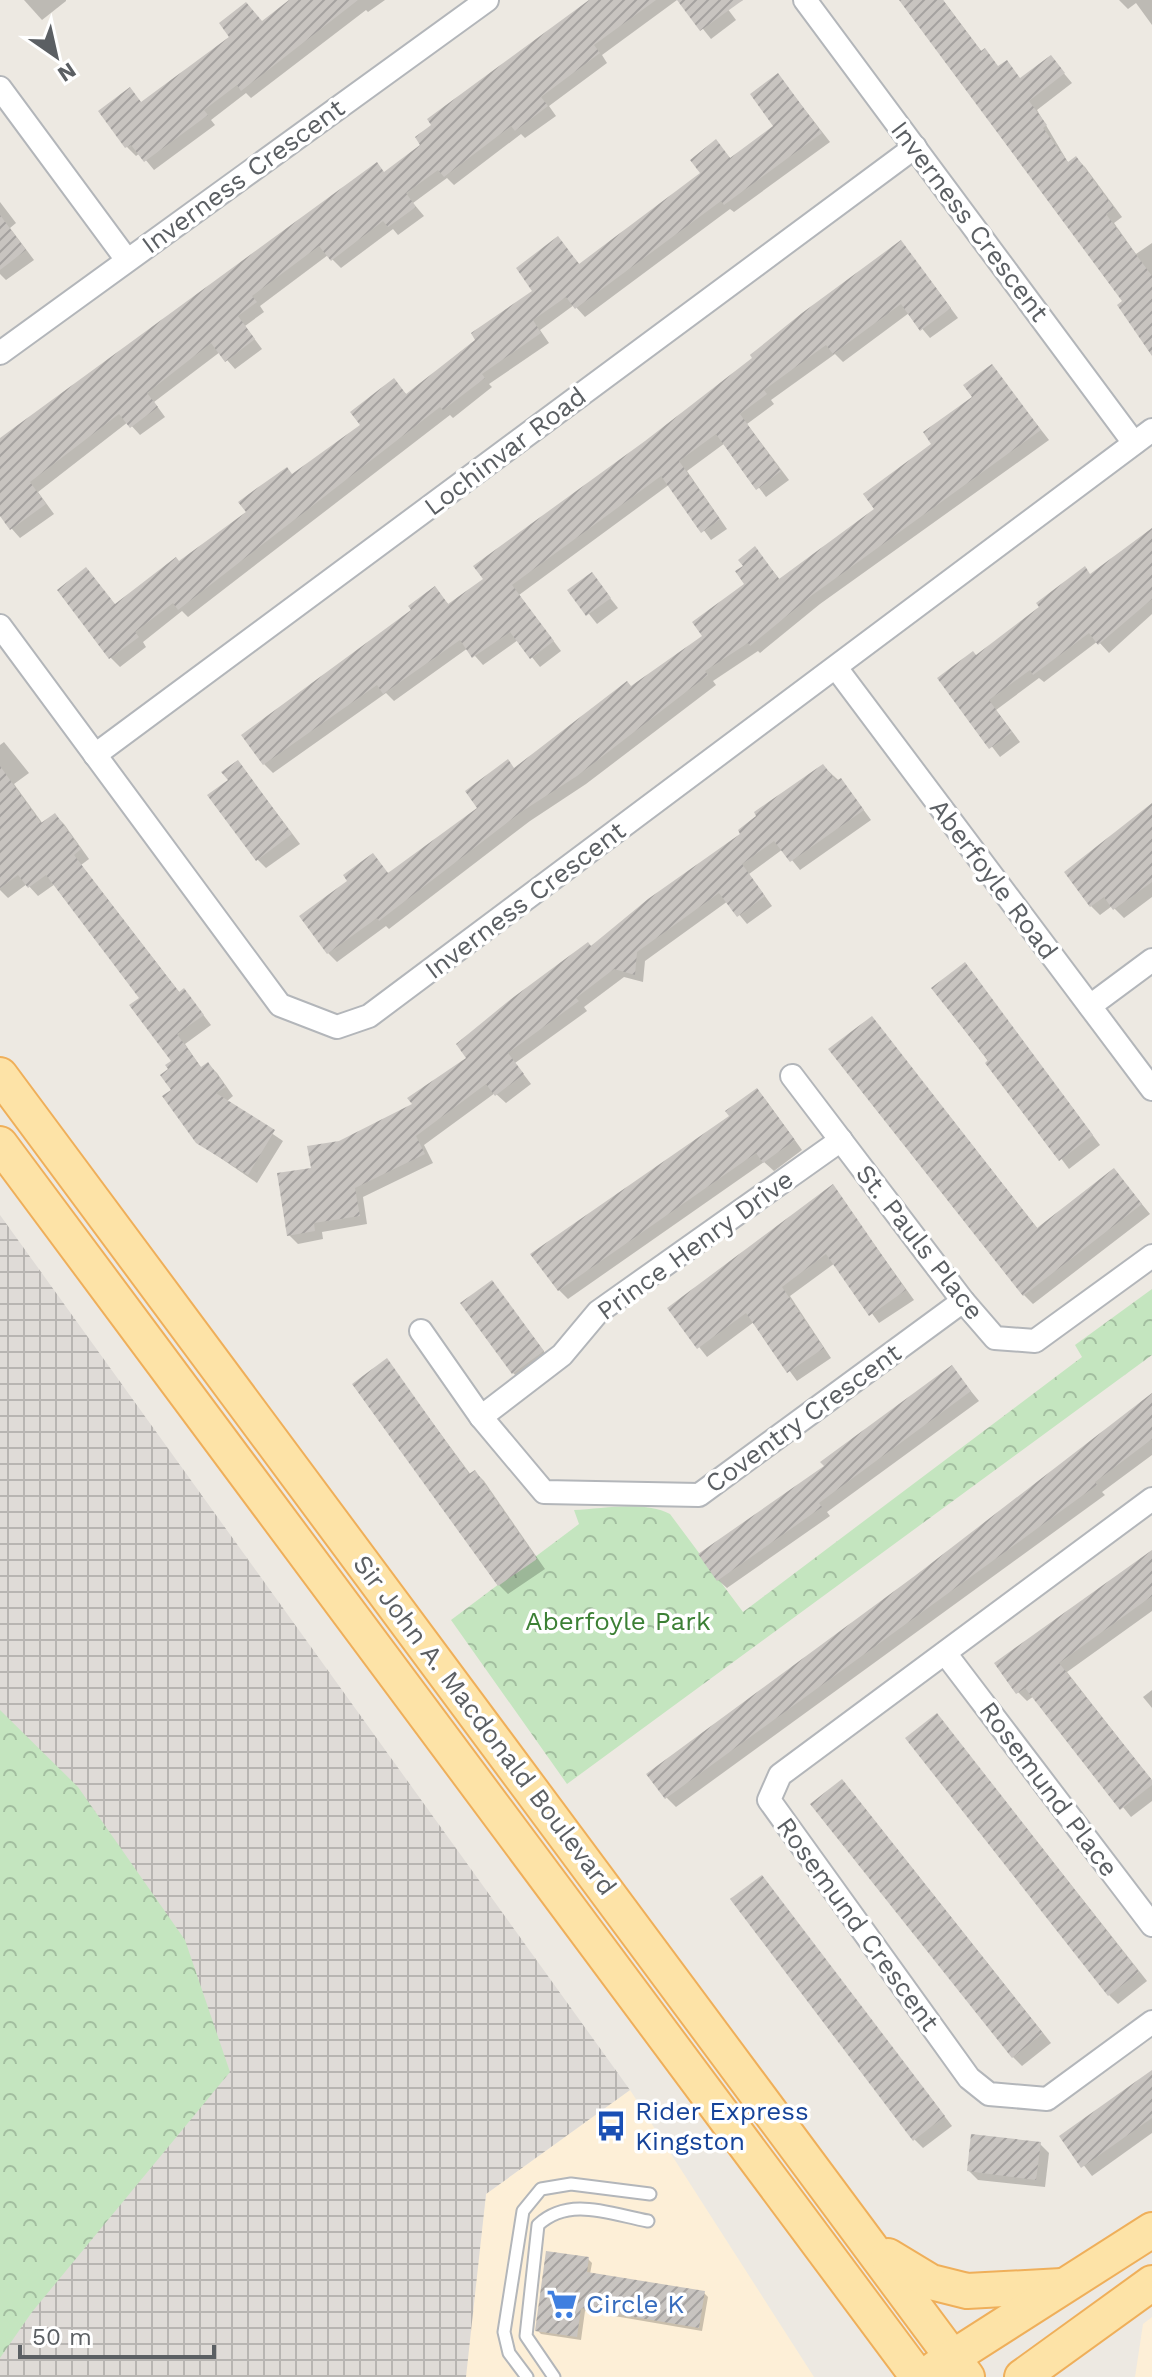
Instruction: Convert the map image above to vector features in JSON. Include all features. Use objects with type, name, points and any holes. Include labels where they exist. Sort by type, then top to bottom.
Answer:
[{"type":"main road","name":"Sir John A. Macdonald Boulevard","points":[[0,1075],[874,2247],[960,2367]]},
{"type":"main road","name":"Sir John A. Macdonald Boulevard","points":[[0,1144],[920,2377]]},
{"type":"main road","points":[[920,2377],[960,2367],[1067,2285],[1152,2230]]},
{"type":"main road","points":[[874,2247],[931,2282],[967,2291],[1067,2285]]},
{"type":"main road","points":[[1022,2377],[1152,2283]]},
{"type":"street","name":"Inverness Crescent","points":[[0,353],[487,0]]},
{"type":"street","name":"Inverness Crescent","points":[[0,626],[280,1005],[337,1027],[369,1016],[837,669],[1143,436],[915,147],[805,0]]},
{"type":"street","points":[[0,88],[127,260]]},
{"type":"street","name":"Lochinvar Road","points":[[95,755],[915,147]]},
{"type":"street","name":"Aberfoyle Road","points":[[837,669],[1152,1089]]},
{"type":"street","points":[[1090,1006],[1152,960]]},
{"type":"street","name":"St. Pauls Place","points":[[792,1076],[963,1301],[995,1338],[1035,1341],[1152,1256]]},
{"type":"street","name":"Prince Henry Drive","points":[[481,1417],[562,1355],[598,1312],[841,1140]]},
{"type":"street","name":"Coventry Crescent","points":[[421,1331],[481,1417],[544,1492],[699,1495],[963,1301]]},
{"type":"street","name":"Rosemund Crescent","points":[[1152,1499],[780,1775],[769,1800],[969,2078],[989,2094],[1047,2099],[1152,2022]]},
{"type":"street","name":"Rosemund Place","points":[[945,1653],[1152,1925]]},
{"type":"lane","points":[[527,2377],[509,2353],[504,2332],[523,2211],[541,2189],[571,2184],[650,2194]]},
{"type":"lane","points":[[554,2377],[526,2336],[538,2225],[552,2212],[574,2207],[648,2221]]},
{"type":"shaded area","points":[[0,1215],[630,2090],[486,2194],[466,2377],[0,2377]]},
{"type":"shaded area","points":[[630,2090],[814,2377],[466,2377],[464,2374],[486,2194]]},
{"type":"shaded area","points":[[1152,2317],[1152,2377],[1135,2377],[1143,2324]]},
{"type":"green space","name":"Aberfoyle Park","points":[[1152,1289],[1152,1355],[567,1784],[451,1620],[579,1524],[574,1510],[623,1506],[648,1507],[670,1514],[743,1612],[1082,1357],[1075,1345]]},
{"type":"green space","points":[[0,1710],[78,1787],[185,1940],[230,2072],[32,2312],[0,2358]]},
{"type":"building","points":[[289,0],[358,0],[241,91],[237,85],[204,110],[208,115],[144,162],[131,145],[125,148],[98,111],[130,87],[141,102],[229,37],[219,23],[246,2],[262,21]]},
{"type":"building","points":[[589,0],[656,0],[594,45],[600,53],[541,97],[548,106],[515,131],[511,126],[444,177],[438,170],[406,193],[416,207],[388,227],[383,221],[331,261],[319,246],[252,296],[257,302],[238,316],[255,339],[225,362],[211,343],[147,393],[158,407],[130,428],[119,414],[30,482],[46,504],[10,530],[0,516],[0,438],[377,162],[384,172],[420,145],[415,137],[431,125],[427,119]]},
{"type":"building","points":[[677,0],[743,0],[700,31]]},
{"type":"building","points":[[899,0],[943,0],[981,51],[985,48],[998,66],[1007,60],[1020,78],[1051,55],[1065,73],[1029,101],[1047,125],[1043,128],[1068,162],[1076,156],[1114,208],[1106,214],[1152,276],[1152,356],[1117,305],[1122,301]]},
{"type":"building","points":[[778,73],[822,133],[724,205],[721,201],[575,309],[566,297],[533,320],[541,333],[482,374],[485,378],[443,410],[440,407],[178,610],[173,603],[135,632],[139,637],[109,659],[57,590],[86,567],[115,604],[176,557],[179,561],[246,512],[238,502],[287,467],[292,474],[360,425],[350,412],[394,378],[406,394],[475,340],[471,333],[532,291],[516,268],[558,236],[579,264],[700,173],[690,160],[716,139],[730,158],[773,126],[750,94]]},
{"type":"building","points":[[0,215],[26,250],[0,270]]},
{"type":"building","points":[[901,240],[951,308],[920,331],[901,304],[833,354],[826,345],[764,390],[767,394],[740,414],[781,471],[756,490],[716,434],[679,461],[720,519],[701,533],[661,476],[512,585],[554,641],[530,659],[510,632],[472,658],[460,640],[383,694],[377,685],[263,765],[241,735],[411,610],[408,606],[435,586],[448,604],[483,579],[473,566],[645,441],[752,358],[750,355],[802,313]]},
{"type":"building","points":[[992,364],[1041,430],[811,596],[750,646],[748,643],[705,671],[708,675],[577,776],[521,812],[379,921],[377,918],[327,954],[299,916],[347,881],[343,875],[373,853],[388,873],[477,808],[465,791],[508,759],[514,768],[627,681],[631,686],[702,636],[692,622],[744,584],[735,571],[743,566],[738,560],[755,546],[779,579],[874,509],[863,494],[931,444],[923,432],[972,397],[963,385]]},
{"type":"building","points":[[1152,528],[1152,599],[1098,645],[1089,633],[1033,675],[1030,670],[989,700],[1012,732],[989,749],[937,678],[973,651],[976,655],[1039,607],[1036,603],[1085,566],[1090,574]]},
{"type":"building","points":[[592,572],[611,598],[586,616],[567,590]]},
{"type":"building","points":[[238,760],[292,834],[256,861],[207,795],[228,780],[221,772]]},
{"type":"building","points":[[823,764],[836,781],[841,778],[864,810],[790,862],[774,841],[742,864],[765,896],[737,917],[719,893],[637,952],[635,975],[614,969],[576,998],[579,1001],[508,1053],[524,1074],[495,1096],[486,1084],[416,1136],[425,1154],[355,1188],[360,1216],[314,1223],[315,1231],[287,1236],[277,1173],[311,1168],[307,1146],[339,1141],[412,1104],[407,1098],[466,1058],[456,1044],[588,942],[591,946],[648,899],[740,834],[738,830],[756,816],[754,812]]},
{"type":"building","points":[[0,766],[41,823],[55,813],[81,849],[74,855],[179,992],[184,988],[204,1015],[177,1034],[201,1067],[208,1062],[226,1087],[216,1093],[275,1130],[248,1175],[196,1143],[162,1096],[171,1090],[160,1075],[168,1069],[165,1065],[171,1061],[129,1005],[139,998],[46,875],[28,888],[18,875],[0,888]]},
{"type":"building","points":[[1152,803],[1152,882],[1113,910],[1104,897],[1090,907],[1064,872]]},
{"type":"building","points":[[965,962],[1093,1135],[1059,1161],[985,1063],[988,1060],[931,988]]},
{"type":"building","points":[[872,1016],[1037,1228],[1114,1168],[1142,1204],[1023,1296],[828,1049]]},
{"type":"building","points":[[757,1088],[795,1140],[763,1163],[756,1153],[558,1291],[530,1254],[729,1116],[725,1111]]},
{"type":"building","points":[[833,1184],[906,1290],[869,1316],[826,1254],[782,1287],[824,1348],[787,1373],[746,1313],[697,1349],[667,1308]]},
{"type":"building","points":[[492,1280],[544,1351],[512,1374],[460,1303]]},
{"type":"building","points":[[387,1358],[469,1474],[475,1470],[537,1559],[498,1586],[352,1384]]},
{"type":"building","points":[[952,1365],[971,1391],[819,1503],[822,1507],[717,1581],[698,1554],[824,1466],[820,1462]]},
{"type":"building","points":[[1152,1393],[1152,1439],[1095,1482],[1097,1485],[665,1799],[646,1774],[916,1575]]},
{"type":"building","points":[[1152,1550],[1152,1596],[1059,1663],[1152,1780],[1152,1785],[1120,1810],[1025,1688],[1016,1694],[994,1663]]},
{"type":"building","points":[[937,1713],[1139,1972],[1108,1996],[905,1738]]},
{"type":"building","points":[[842,1779],[1043,2033],[1012,2058],[810,1804]]},
{"type":"building","points":[[762,1875],[945,2116],[913,2141],[730,1899]]},
{"type":"building","points":[[1152,2070],[1152,2118],[1081,2168],[1059,2136]]},
{"type":"building","points":[[971,2134],[1041,2142],[1036,2180],[967,2171]]},
{"type":"building","points":[[546,2251],[589,2257],[587,2272],[705,2291],[699,2328],[581,2308],[577,2337],[535,2331]]},
{"type":"place","name":"Rider Express Kingston","points":[[611,2126]]},
{"type":"place","name":"Circle K","points":[[562,2304]]}]
